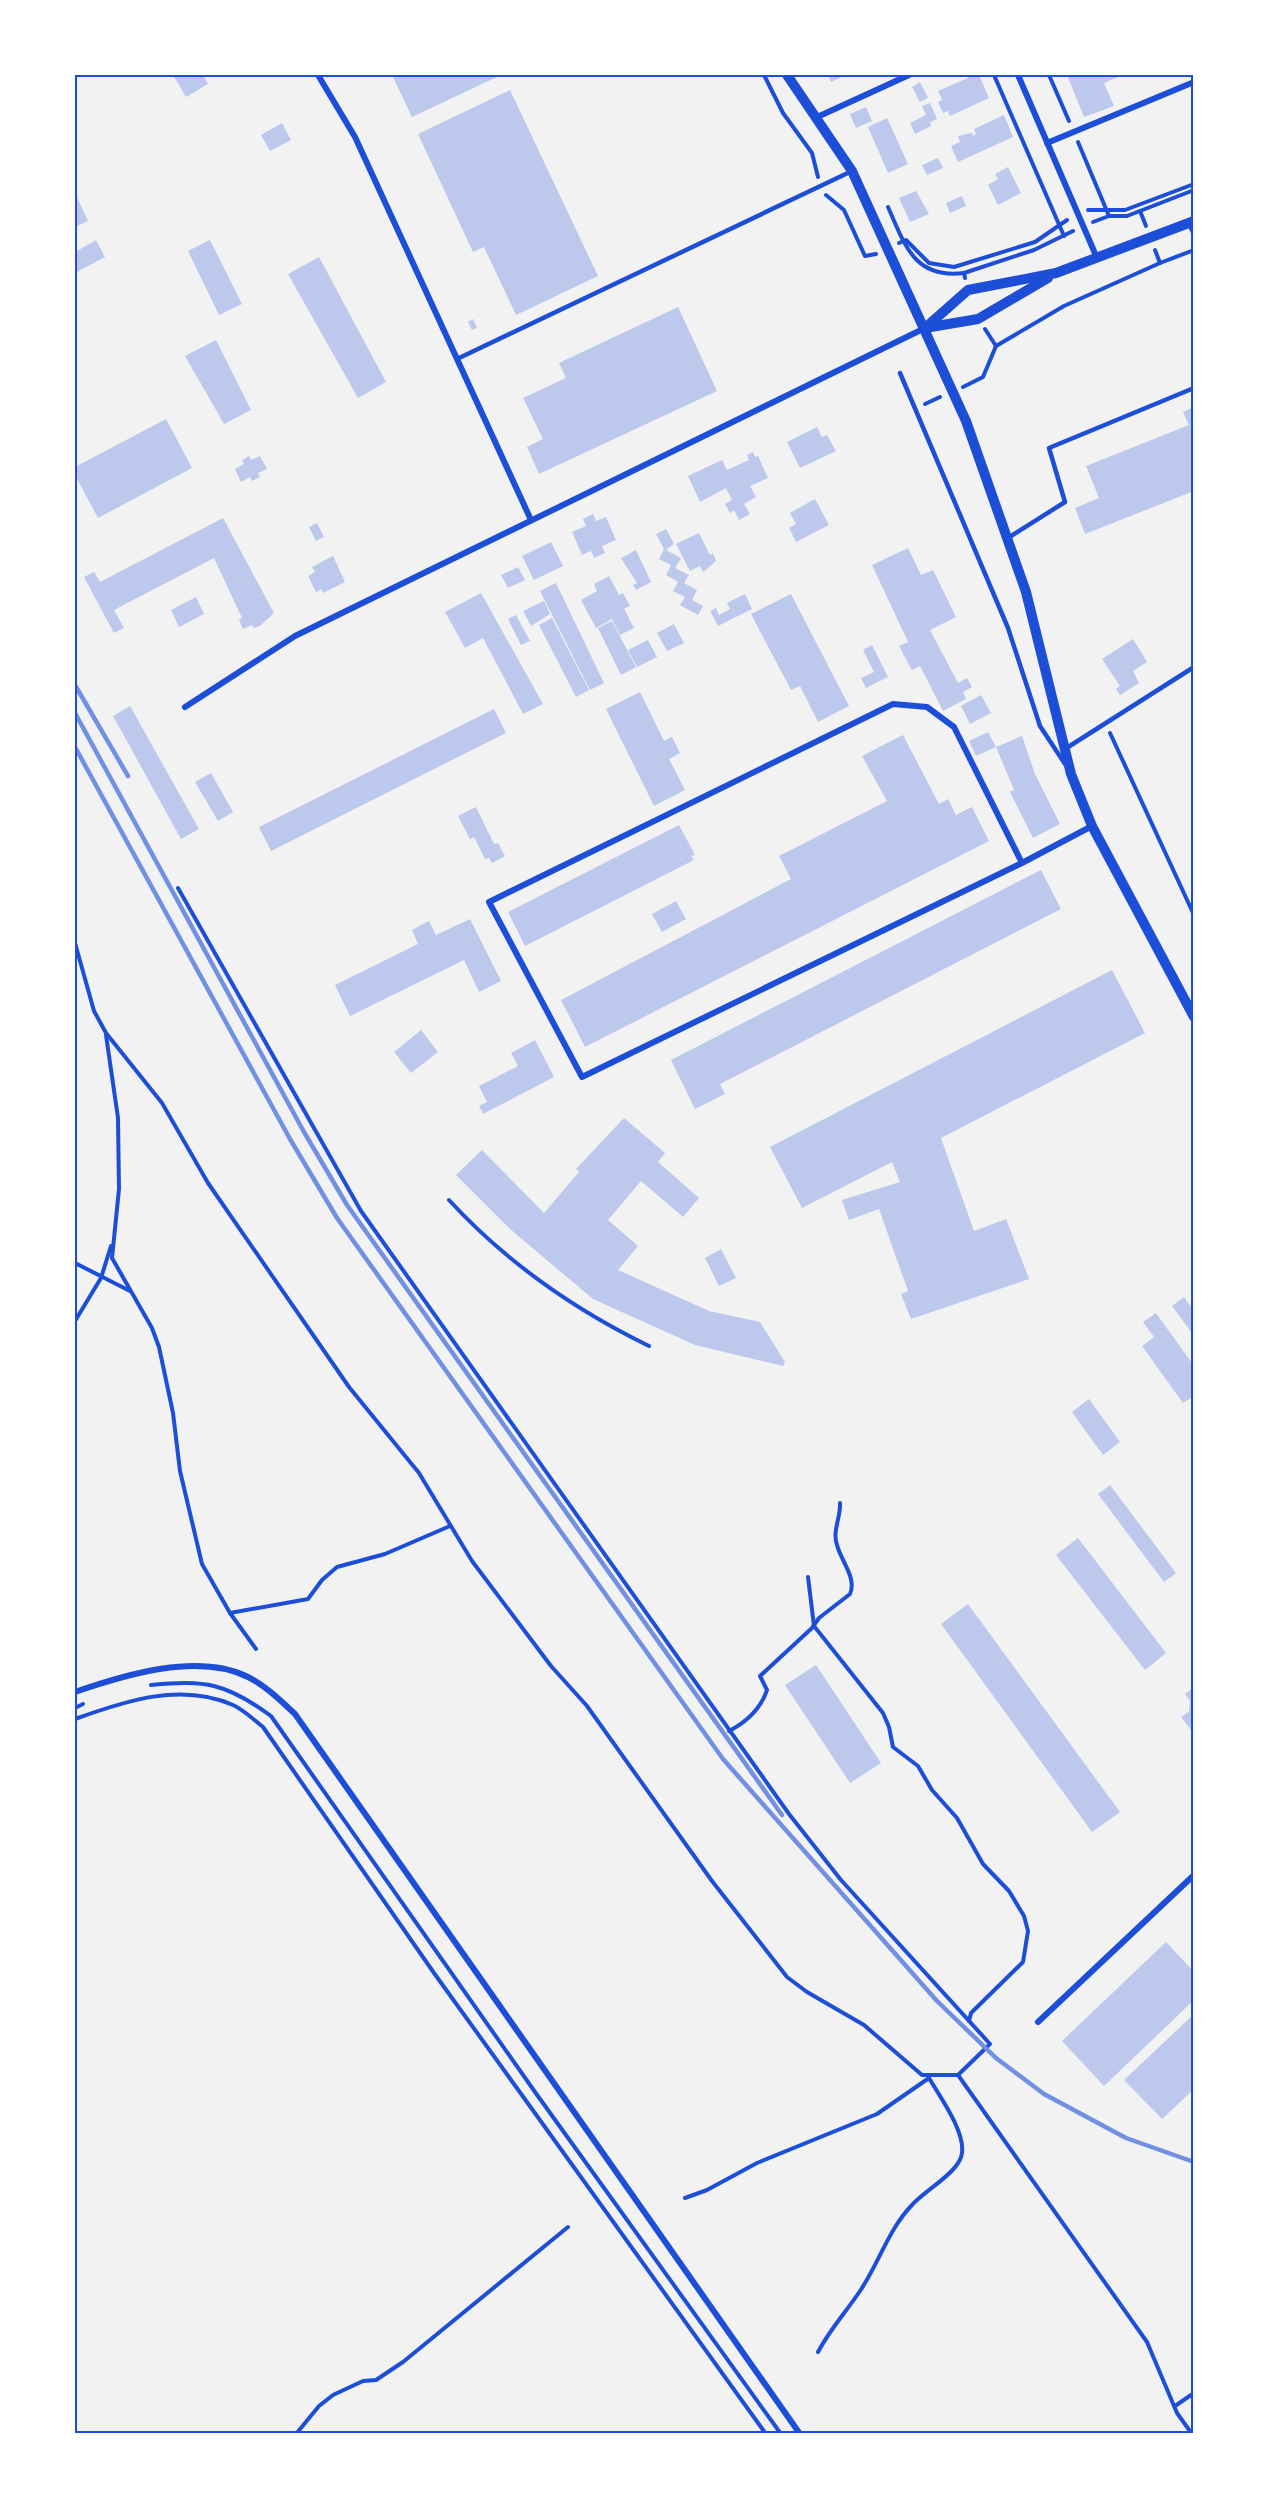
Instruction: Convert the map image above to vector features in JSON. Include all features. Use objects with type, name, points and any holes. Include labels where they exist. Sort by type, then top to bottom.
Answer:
[{"type":"street","points":[[318,75],[355,137],[531,520]]},
{"type":"street","points":[[787,75],[852,171],[954,391],[1008,538],[1036,629],[1071,774],[1092,826],[1194,1017]]},
{"type":"street","points":[[814,118],[909,75]]},
{"type":"street","points":[[1018,75],[1097,258]]},
{"type":"street","points":[[1047,143],[1194,82]]},
{"type":"street","points":[[184,707],[295,636],[925,328],[968,290],[1056,273],[1191,223]]},
{"type":"street","points":[[925,328],[978,319],[1056,273]]},
{"type":"street","points":[[1022,863],[954,727],[927,707],[893,704],[489,902],[582,1077],[1022,863],[1092,826]]},
{"type":"street","points":[[75,1692],[134,1673],[186,1667],[215,1667],[247,1676],[275,1695],[295,1714],[800,2434]]},
{"type":"street","points":[[1038,2022],[1194,1875]]},
{"type":"lane","points":[[457,359],[852,171]]},
{"type":"lane","points":[[1191,223],[1194,234]]},
{"type":"lane","points":[[900,373],[1008,628],[1041,726],[1071,774]]},
{"type":"lane","points":[[1008,538],[1065,502],[1049,448],[1194,388]]},
{"type":"lane","points":[[1065,748],[1194,667]]},
{"type":"path","points":[[764,75],[783,113],[812,153],[821,185],[829,199],[844,210],[865,255],[906,240],[929,263],[954,267],[1035,242],[1060,223],[1094,208],[1125,210],[1194,184]]},
{"type":"path","points":[[994,75],[1064,236]]},
{"type":"path","points":[[1049,75],[1109,216]]},
{"type":"path","points":[[888,207],[903,241],[914,258],[929,269],[947,273],[964,273],[1034,250],[1109,216],[1127,216],[1194,190]]},
{"type":"path","points":[[915,409],[983,377],[996,346],[1064,306],[1160,263]]},
{"type":"path","points":[[964,273],[968,290]]},
{"type":"path","points":[[978,319],[996,346]]},
{"type":"path","points":[[1105,724],[1194,915]]},
{"type":"path","points":[[75,943],[94,1011],[106,1033],[162,1103],[207,1183],[237,1228],[349,1387],[419,1473],[472,1562],[551,1666],[587,1706],[712,1881],[787,1977],[807,1992],[864,2025],[922,2074],[958,2075],[990,2044],[841,1880],[729,1731],[361,1211],[178,888]]},
{"type":"path","points":[[106,1033],[118,1119],[119,1189],[112,1257],[159,1347],[173,1413],[180,1471],[202,1564],[230,1613],[256,1649]]},
{"type":"path","points":[[449,1200],[483,1236],[566,1301],[649,1346]]},
{"type":"path","points":[[75,1321],[100,1278],[113,1239]]},
{"type":"path","points":[[75,1263],[100,1278],[132,1292]]},
{"type":"path","points":[[729,1731],[757,1710],[767,1690],[760,1676],[814,1626],[819,1618],[847,1598],[852,1588],[852,1579],[835,1537],[841,1511],[840,1503]]},
{"type":"path","points":[[230,1613],[308,1599],[322,1580],[337,1567],[385,1554],[450,1526]]},
{"type":"path","points":[[808,1577],[814,1626],[883,1713],[889,1727],[893,1747],[918,1766],[932,1790],[957,1818],[982,1864],[1009,1891],[1024,1916],[1028,1932],[1023,1962],[970,2013],[969,2021]]},
{"type":"path","points":[[142,1686],[189,1682],[220,1686],[244,1696],[271,1716],[535,2092],[782,2434]]},
{"type":"path","points":[[75,1719],[142,1697],[184,1695],[209,1697],[235,1706],[264,1726],[441,1983],[766,2434]]},
{"type":"path","points":[[75,1708],[85,1704]]},
{"type":"path","points":[[685,2198],[706,2190],[757,2163],[877,2114],[929,2078],[942,2074]]},
{"type":"path","points":[[958,2075],[1147,2342],[1175,2406],[1192,2434]]},
{"type":"path","points":[[818,2352],[828,2331],[860,2291],[902,2215],[925,2190],[958,2164],[962,2156],[958,2128],[929,2078]]},
{"type":"path","points":[[296,2434],[319,2406],[363,2381],[376,2380],[403,2362],[568,2227]]},
{"type":"path","points":[[1175,2406],[1194,2393]]},
{"type":"building","points":[[173,75],[203,75],[208,84],[186,97]]},
{"type":"building","points":[[392,75],[501,75],[412,117]]},
{"type":"building","points":[[828,75],[846,75],[831,82]]},
{"type":"building","points":[[967,75],[979,75],[989,98],[950,116],[948,111],[943,113],[938,102],[942,100],[938,91],[968,78]]},
{"type":"building","points":[[1067,75],[1123,75],[1104,83],[1114,106],[1084,117]]},
{"type":"building","points":[[920,82],[928,98],[920,102],[912,87]]},
{"type":"building","points":[[510,90],[598,276],[516,315],[484,247],[473,252],[418,134]]},
{"type":"building","points":[[930,103],[937,119],[930,122],[931,126],[915,134],[910,123],[926,115],[922,106]]},
{"type":"building","points":[[866,107],[872,121],[856,128],[850,114]]},
{"type":"building","points":[[1004,115],[1013,137],[958,162],[951,146],[960,142],[958,136],[972,133],[973,136],[976,134],[974,129]]},
{"type":"building","points":[[887,118],[908,164],[888,173],[868,127]]},
{"type":"building","points":[[282,123],[291,140],[270,151],[261,135]]},
{"type":"building","points":[[938,158],[943,168],[927,175],[922,165]]},
{"type":"building","points":[[1008,167],[1021,193],[998,205],[988,185],[998,179],[995,174]]},
{"type":"building","points":[[916,191],[929,214],[910,222],[899,198]]},
{"type":"building","points":[[75,193],[88,221],[75,227]]},
{"type":"building","points":[[962,196],[966,206],[950,213],[946,203]]},
{"type":"building","points":[[96,240],[105,257],[75,273],[75,252]]},
{"type":"building","points":[[210,240],[242,304],[219,315],[188,251]]},
{"type":"building","points":[[319,257],[386,382],[358,398],[288,274]]},
{"type":"building","points":[[678,307],[717,391],[539,474],[527,447],[543,439],[523,398],[566,378],[559,363]]},
{"type":"building","points":[[473,319],[477,328],[472,330],[468,322]]},
{"type":"building","points":[[216,340],[251,410],[224,424],[185,356]]},
{"type":"building","points":[[1194,407],[1194,491],[1085,534],[1075,508],[1099,498],[1086,466],[1189,425],[1183,412]]},
{"type":"building","points":[[166,419],[192,468],[98,518],[75,475],[75,467]]},
{"type":"building","points":[[817,427],[822,437],[827,435],[836,451],[800,468],[787,442]]},
{"type":"building","points":[[753,452],[755,457],[758,456],[768,478],[750,486],[756,497],[744,504],[750,514],[739,520],[734,510],[730,513],[725,504],[732,500],[726,488],[700,502],[688,476],[722,460],[727,470],[749,460],[747,455]]},
{"type":"building","points":[[249,456],[251,460],[260,456],[267,469],[258,473],[260,477],[252,481],[250,477],[241,482],[235,469],[244,464],[242,460]]},
{"type":"building","points":[[815,499],[829,525],[796,542],[789,528],[796,524],[790,513]]},
{"type":"building","points":[[593,514],[596,521],[606,517],[616,540],[602,546],[605,553],[594,558],[591,551],[582,555],[572,532],[586,526],[583,519]]},
{"type":"building","points":[[223,518],[274,613],[260,626],[254,628],[252,625],[243,629],[239,620],[242,618],[214,558],[114,610],[124,628],[114,633],[84,577],[94,572],[100,582]]},
{"type":"building","points":[[317,523],[324,537],[316,541],[309,527]]},
{"type":"building","points":[[666,529],[674,544],[666,550],[681,558],[675,568],[689,575],[684,583],[697,590],[692,600],[703,606],[698,615],[680,605],[685,597],[673,591],[678,582],[666,575],[671,565],[659,559],[664,549],[656,534]]},
{"type":"building","points":[[699,533],[710,555],[713,553],[716,561],[703,572],[700,566],[690,571],[676,544]]},
{"type":"building","points":[[551,542],[563,566],[534,580],[522,556]]},
{"type":"building","points":[[908,548],[921,575],[933,570],[956,617],[930,630],[958,683],[967,678],[972,687],[963,692],[966,699],[943,711],[920,666],[912,670],[899,646],[908,642],[872,565]]},
{"type":"building","points":[[636,550],[651,582],[636,590],[633,585],[637,583],[621,558]]},
{"type":"building","points":[[333,556],[345,582],[323,593],[321,589],[316,592],[308,576],[315,572],[312,567]]},
{"type":"building","points":[[518,567],[525,580],[508,588],[501,575]]},
{"type":"building","points":[[609,576],[619,595],[623,593],[630,606],[624,609],[634,628],[620,635],[612,619],[596,628],[581,600],[597,591],[594,584]]},
{"type":"building","points":[[556,583],[604,683],[590,690],[540,591]]},
{"type":"building","points":[[481,593],[543,704],[523,714],[483,638],[465,648],[445,612]]},
{"type":"building","points":[[745,594],[752,609],[718,626],[710,611],[716,608],[719,615],[730,609],[727,603]]},
{"type":"building","points":[[791,594],[849,706],[818,722],[800,686],[791,690],[751,614]]},
{"type":"building","points":[[196,597],[204,614],[179,627],[171,610]]},
{"type":"building","points":[[544,601],[550,614],[531,626],[523,611]]},
{"type":"building","points":[[516,615],[530,641],[521,645],[508,619]]},
{"type":"building","points":[[552,618],[589,690],[576,697],[539,625]]},
{"type":"building","points":[[612,621],[636,667],[621,675],[598,628]]},
{"type":"building","points":[[674,624],[684,643],[667,651],[657,633]]},
{"type":"building","points":[[1133,639],[1147,662],[1133,671],[1139,683],[1120,695],[1116,689],[1120,686],[1102,659]]},
{"type":"building","points":[[648,640],[657,657],[637,667],[628,650]]},
{"type":"building","points":[[872,645],[888,677],[866,688],[861,678],[874,672],[863,650]]},
{"type":"building","points":[[640,692],[664,741],[672,737],[680,753],[669,759],[685,790],[654,806],[606,709]]},
{"type":"building","points":[[981,695],[991,713],[970,724],[961,706]]},
{"type":"building","points":[[130,706],[199,829],[181,839],[113,716]]},
{"type":"building","points":[[494,709],[506,733],[271,851],[259,827]]},
{"type":"building","points":[[988,732],[996,747],[976,756],[969,741]]},
{"type":"building","points":[[903,735],[939,804],[948,799],[956,815],[972,807],[989,841],[585,1047],[561,1000],[791,879],[779,856],[887,801],[862,756]]},
{"type":"building","points":[[1022,736],[1035,774],[1060,824],[1033,838],[1010,792],[1014,790],[996,747]]},
{"type":"building","points":[[211,773],[233,812],[218,821],[195,782]]},
{"type":"building","points":[[476,807],[494,844],[498,843],[505,856],[492,863],[489,858],[485,859],[474,837],[470,839],[458,816]]},
{"type":"building","points":[[679,825],[695,855],[691,856],[694,860],[525,946],[508,912]]},
{"type":"building","points":[[1041,870],[1061,909],[720,1084],[725,1094],[695,1109],[671,1060]]},
{"type":"building","points":[[676,901],[686,919],[662,932],[652,914]]},
{"type":"building","points":[[470,919],[501,981],[479,992],[464,960],[350,1016],[335,985],[418,944],[412,930],[429,921],[436,935]]},
{"type":"building","points":[[1112,970],[1145,1033],[941,1138],[974,1231],[1006,1219],[1029,1279],[911,1319],[901,1294],[908,1291],[879,1209],[849,1220],[842,1200],[900,1182],[892,1162],[802,1208],[770,1147]]},
{"type":"building","points":[[421,1030],[438,1052],[411,1073],[394,1052]]},
{"type":"building","points":[[535,1040],[554,1077],[483,1114],[479,1106],[487,1102],[479,1086],[518,1066],[511,1053]]},
{"type":"building","points":[[624,1118],[665,1153],[658,1162],[699,1198],[683,1217],[641,1181],[608,1220],[638,1246],[618,1270],[709,1311],[760,1322],[785,1362],[783,1366],[695,1345],[593,1299],[510,1229],[456,1175],[482,1150],[544,1213],[579,1172],[576,1169]]},
{"type":"building","points":[[721,1249],[736,1278],[719,1286],[705,1258]]},
{"type":"building","points":[[1184,1297],[1191,1307],[1194,1305],[1194,1336],[1172,1306]]},
{"type":"building","points":[[1156,1313],[1194,1366],[1194,1396],[1183,1403],[1142,1346],[1154,1337],[1143,1322]]},
{"type":"building","points":[[1089,1399],[1120,1442],[1103,1455],[1072,1412]]},
{"type":"building","points":[[1110,1485],[1176,1573],[1164,1582],[1098,1494]]},
{"type":"building","points":[[1078,1538],[1166,1653],[1145,1670],[1056,1555]]},
{"type":"building","points":[[968,1604],[1120,1812],[1092,1832],[941,1624]]},
{"type":"building","points":[[816,1665],[881,1763],[850,1783],[785,1685]]},
{"type":"building","points":[[1194,1687],[1194,1734],[1181,1717],[1189,1712],[1190,1701],[1185,1694]]},
{"type":"building","points":[[1166,1942],[1194,1972],[1194,2000],[1104,2086],[1062,2041]]},
{"type":"building","points":[[1194,2014],[1194,2089],[1162,2119],[1124,2080]]},
{"type":"railway","points":[[75,685],[128,776]]},
{"type":"railway","points":[[75,713],[304,1132],[347,1205],[782,1815]]},
{"type":"railway","points":[[75,747],[290,1139],[337,1218],[723,1759],[937,2001],[996,2058],[1044,2094],[1126,2138],[1194,2162]]}]
